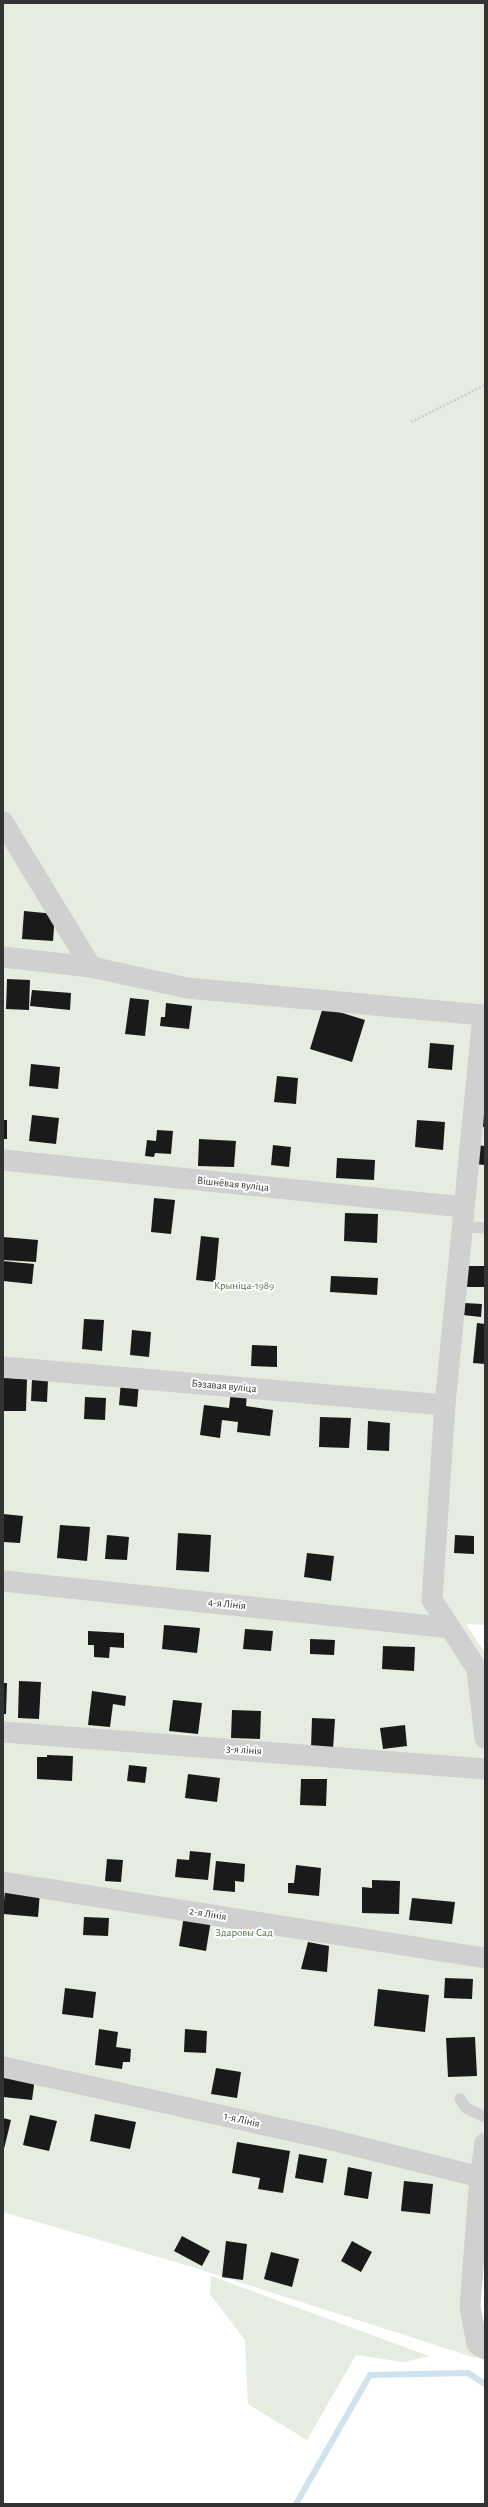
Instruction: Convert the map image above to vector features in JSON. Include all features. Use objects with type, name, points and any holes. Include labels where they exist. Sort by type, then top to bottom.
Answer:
[{"type":"street","points":[[3,822],[91,967]]},
{"type":"street","points":[[3,957],[91,967],[187,988],[483,1015],[462,1217],[445,1404],[432,1600],[477,1670],[485,1738]]},
{"type":"street","name":"Вішнёвая вуліца","points":[[3,1160],[462,1217]]},
{"type":"street","name":"Бэзавая вуліца","points":[[3,1367],[445,1404]]},
{"type":"street","points":[[3,1566],[193,1586],[251,1607]]},
{"type":"street","name":"4-я Лінія","points":[[3,1581],[451,1628]]},
{"type":"street","name":"3-я лінія","points":[[3,1732],[485,1769]]},
{"type":"street","name":"2-я Лінія","points":[[3,1882],[485,1958]]},
{"type":"street","name":"1-я Лінія","points":[[3,2067],[275,2127],[480,2177]]},
{"type":"street","points":[[485,2143],[480,2177],[470,2307],[477,2344],[485,2349]]},
{"type":"lane","points":[[462,1217],[485,1228]]},
{"type":"lane","points":[[460,2098],[466,2108],[485,2117]]},
{"type":"path","points":[[411,422],[485,385]]},
{"type":"green space","points":[[3,3],[485,3],[485,1625],[466,1624],[485,1653],[485,2218],[476,2358],[186,2265],[3,2212]]},
{"type":"green space","points":[[211,2276],[429,2356],[404,2362],[356,2355],[307,2440],[248,2404],[245,2340],[210,2294]]},
{"type":"building","points":[[24,911],[55,914],[53,941],[22,939]]},
{"type":"building","points":[[7,979],[30,980],[29,1010],[6,1009]]},
{"type":"building","points":[[32,990],[71,993],[70,1010],[30,1006]]},
{"type":"building","points":[[130,998],[149,1000],[145,1036],[125,1034]]},
{"type":"building","points":[[166,1003],[192,1006],[189,1029],[160,1026],[161,1017],[165,1017]]},
{"type":"building","points":[[323,1007],[365,1020],[352,1062],[310,1049]]},
{"type":"building","points":[[430,1043],[454,1045],[452,1070],[428,1068]]},
{"type":"building","points":[[31,1064],[60,1067],[58,1089],[29,1086]]},
{"type":"building","points":[[277,1076],[298,1078],[296,1104],[274,1102]]},
{"type":"building","points":[[484,1106],[485,1127],[483,1127]]},
{"type":"building","points":[[32,1115],[59,1118],[56,1144],[29,1141]]},
{"type":"building","points":[[3,1120],[7,1120],[7,1139],[3,1139]]},
{"type":"building","points":[[417,1120],[445,1122],[443,1150],[415,1147]]},
{"type":"building","points":[[157,1130],[173,1131],[171,1154],[155,1153],[154,1157],[145,1156],[147,1140],[156,1141]]},
{"type":"building","points":[[199,1139],[236,1141],[234,1167],[198,1166]]},
{"type":"building","points":[[273,1145],[291,1147],[289,1167],[271,1165]]},
{"type":"building","points":[[476,1145],[485,1146],[485,1165],[474,1164]]},
{"type":"building","points":[[337,1158],[375,1160],[374,1180],[336,1178]]},
{"type":"building","points":[[154,1198],[175,1200],[171,1234],[151,1232]]},
{"type":"building","points":[[345,1213],[378,1214],[377,1243],[344,1241]]},
{"type":"building","points":[[201,1236],[219,1238],[215,1282],[196,1280]]},
{"type":"building","points":[[3,1237],[38,1240],[36,1262],[3,1260]]},
{"type":"building","points":[[3,1261],[34,1264],[32,1284],[3,1281]]},
{"type":"building","points":[[464,1266],[485,1266],[485,1287],[464,1287]]},
{"type":"building","points":[[331,1276],[378,1278],[377,1295],[330,1292]]},
{"type":"building","points":[[464,1303],[482,1304],[481,1317],[463,1315]]},
{"type":"building","points":[[84,1319],[104,1320],[102,1351],[82,1349]]},
{"type":"building","points":[[477,1323],[485,1324],[485,1364],[473,1363]]},
{"type":"building","points":[[132,1330],[151,1332],[149,1357],[130,1355]]},
{"type":"building","points":[[252,1345],[277,1346],[277,1367],[251,1366]]},
{"type":"building","points":[[3,1378],[27,1379],[26,1411],[3,1411]]},
{"type":"building","points":[[32,1379],[48,1380],[47,1402],[31,1401]]},
{"type":"building","points":[[121,1381],[139,1383],[137,1407],[119,1405]]},
{"type":"building","points":[[231,1391],[247,1393],[246,1406],[273,1410],[270,1436],[237,1432],[238,1422],[222,1420],[220,1438],[200,1435],[204,1405],[229,1408]]},
{"type":"building","points":[[85,1397],[106,1398],[105,1420],[84,1419]]},
{"type":"building","points":[[320,1417],[351,1418],[349,1448],[319,1447]]},
{"type":"building","points":[[368,1421],[390,1423],[389,1451],[367,1450]]},
{"type":"building","points":[[3,1514],[23,1516],[20,1543],[3,1542]]},
{"type":"building","points":[[60,1525],[90,1527],[87,1561],[57,1558]]},
{"type":"building","points":[[178,1533],[211,1535],[209,1572],[176,1570]]},
{"type":"building","points":[[107,1535],[129,1537],[127,1560],[105,1559]]},
{"type":"building","points":[[455,1535],[474,1536],[474,1554],[454,1553]]},
{"type":"building","points":[[307,1553],[334,1556],[331,1581],[304,1577]]},
{"type":"building","points":[[164,1625],[200,1628],[197,1653],[162,1649]]},
{"type":"building","points":[[245,1629],[273,1631],[271,1651],[243,1649]]},
{"type":"building","points":[[88,1631],[124,1633],[124,1648],[110,1647],[109,1658],[94,1657],[94,1645],[88,1645]]},
{"type":"building","points":[[310,1639],[335,1640],[334,1655],[310,1654]]},
{"type":"building","points":[[383,1646],[415,1647],[414,1671],[382,1669]]},
{"type":"building","points":[[19,1681],[41,1682],[39,1719],[18,1718]]},
{"type":"building","points":[[3,1683],[7,1683],[6,1714],[3,1714]]},
{"type":"building","points":[[92,1691],[126,1696],[125,1706],[113,1704],[110,1727],[88,1725]]},
{"type":"building","points":[[173,1700],[202,1703],[198,1734],[169,1731]]},
{"type":"building","points":[[232,1710],[261,1711],[260,1739],[231,1738]]},
{"type":"building","points":[[312,1718],[335,1719],[333,1749],[311,1748]]},
{"type":"building","points":[[405,1725],[407,1746],[383,1749],[380,1728]]},
{"type":"building","points":[[47,1755],[73,1756],[72,1781],[37,1779],[37,1757],[47,1757]]},
{"type":"building","points":[[129,1765],[147,1767],[145,1783],[127,1781]]},
{"type":"building","points":[[188,1774],[220,1778],[217,1802],[185,1798]]},
{"type":"building","points":[[301,1779],[327,1779],[326,1806],[300,1805]]},
{"type":"building","points":[[190,1851],[211,1853],[208,1880],[175,1877],[177,1859],[189,1860]]},
{"type":"building","points":[[107,1859],[123,1860],[121,1882],[105,1881]]},
{"type":"building","points":[[216,1861],[245,1864],[244,1882],[235,1881],[235,1892],[213,1890]]},
{"type":"building","points":[[296,1865],[321,1868],[319,1896],[288,1893],[288,1883],[294,1883]]},
{"type":"building","points":[[372,1880],[400,1881],[399,1914],[362,1913],[362,1887],[372,1888]]},
{"type":"building","points":[[5,1889],[40,1892],[38,1917],[3,1914]]},
{"type":"building","points":[[412,1898],[455,1902],[452,1924],[409,1920]]},
{"type":"building","points":[[184,1916],[211,1920],[206,1951],[179,1946]]},
{"type":"building","points":[[84,1917],[109,1918],[108,1936],[83,1935]]},
{"type":"building","points":[[308,1942],[329,1946],[327,1972],[301,1969]]},
{"type":"building","points":[[445,1978],[473,1979],[472,1999],[444,1998]]},
{"type":"building","points":[[65,1988],[96,1992],[93,2018],[62,2014]]},
{"type":"building","points":[[378,1989],[429,1995],[425,2032],[374,2026]]},
{"type":"building","points":[[99,2029],[118,2032],[116,2047],[131,2049],[130,2062],[123,2062],[122,2069],[95,2065]]},
{"type":"building","points":[[185,2029],[207,2031],[206,2053],[184,2052]]},
{"type":"building","points":[[475,2037],[477,2076],[448,2077],[446,2038]]},
{"type":"building","points":[[216,2068],[241,2072],[237,2098],[211,2094]]},
{"type":"building","points":[[3,2075],[35,2078],[32,2100],[3,2097]]},
{"type":"building","points":[[95,2114],[136,2122],[130,2149],[90,2141]]},
{"type":"building","points":[[30,2115],[57,2121],[49,2151],[23,2145]]},
{"type":"building","points":[[3,2118],[11,2120],[4,2149],[3,2149]]},
{"type":"building","points":[[237,2142],[290,2151],[283,2193],[258,2189],[260,2178],[232,2173]]},
{"type":"building","points":[[299,2154],[327,2159],[323,2183],[295,2178]]},
{"type":"building","points":[[348,2167],[372,2172],[368,2199],[344,2195]]},
{"type":"building","points":[[404,2181],[433,2184],[430,2214],[401,2211]]},
{"type":"building","points":[[182,2236],[210,2251],[202,2266],[174,2251]]},
{"type":"building","points":[[226,2241],[247,2244],[243,2280],[222,2277]]},
{"type":"building","points":[[352,2241],[372,2252],[361,2272],[341,2261]]},
{"type":"building","points":[[271,2252],[299,2259],[292,2287],[264,2279]]},
{"type":"waterway","points":[[296,2504],[370,2375],[468,2373],[485,2384]]},
{"type":"park label","name":"Крыніца-1989","points":[[244,1286]]},
{"type":"park label","name":"Здаровы Сад","points":[[244,1933]]}]
